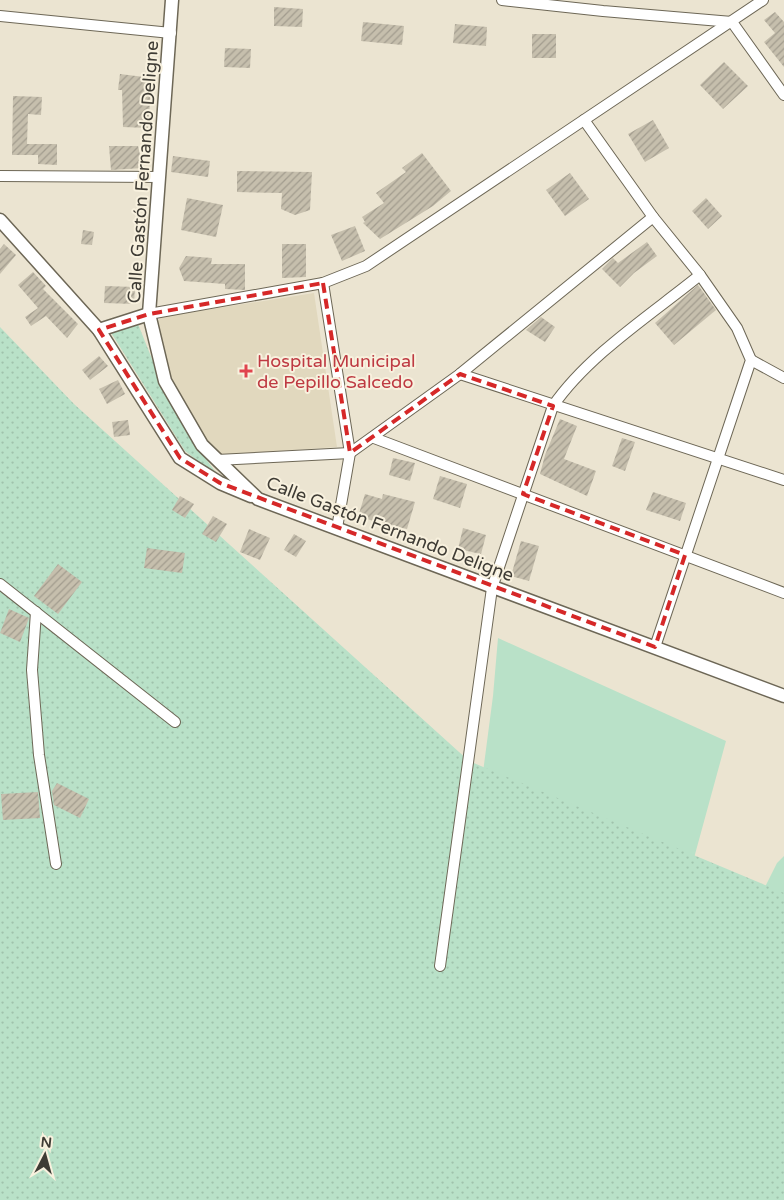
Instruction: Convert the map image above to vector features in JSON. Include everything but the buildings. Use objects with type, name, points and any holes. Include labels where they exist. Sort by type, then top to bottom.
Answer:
[{"type":"street","name":"Calle Gastón Fernando Deligne","points":[[172,0],[149,314],[165,381],[202,445],[258,499],[784,696]]},
{"type":"street","points":[[502,0],[603,12],[732,22]]},
{"type":"street","points":[[603,12],[604,0]]},
{"type":"street","points":[[99,330],[149,314],[323,283],[366,266],[763,0]]},
{"type":"street","points":[[0,16],[171,33]]},
{"type":"street","points":[[732,22],[784,95]]},
{"type":"street","points":[[584,120],[653,217],[700,275],[738,328],[751,360],[784,378]]},
{"type":"street","points":[[0,176],[159,177]]},
{"type":"street","points":[[217,460],[350,453],[374,438],[460,374],[653,217]]},
{"type":"street","points":[[0,220],[99,330],[180,458],[220,483],[258,499]]},
{"type":"street","points":[[440,966],[492,588],[553,406],[568,384],[700,275]]},
{"type":"street","points":[[323,283],[350,453],[338,528]]},
{"type":"street","points":[[655,647],[751,360]]},
{"type":"street","points":[[460,374],[784,480]]},
{"type":"street","points":[[374,438],[784,593]]},
{"type":"street","points":[[0,584],[175,722]]},
{"type":"street","points":[[36,612],[32,670],[39,755],[56,864]]},
{"type":"highlighted area","points":[[323,283],[350,453],[460,374],[553,406],[523,494],[685,555],[655,647],[220,483],[180,458],[99,330],[149,314]]},
{"type":"shaded area","name":"Hospital Municipal de Pepillo Salcedo","points":[[314,293],[337,447],[222,455],[210,449],[171,384],[156,324],[161,317]]},
{"type":"green space","points":[[138,324],[154,364],[186,432],[220,478],[185,451],[110,331]]},
{"type":"green space","points":[[0,327],[74,404],[469,761],[784,893],[784,1200],[0,1200]]},
{"type":"green space","points":[[498,638],[726,741],[691,869],[761,895],[777,863],[784,856],[784,1200],[474,841],[493,696]]},
{"type":"place","name":"Hospital Municipal de Pepillo Salcedo","points":[[246,371]]}]
